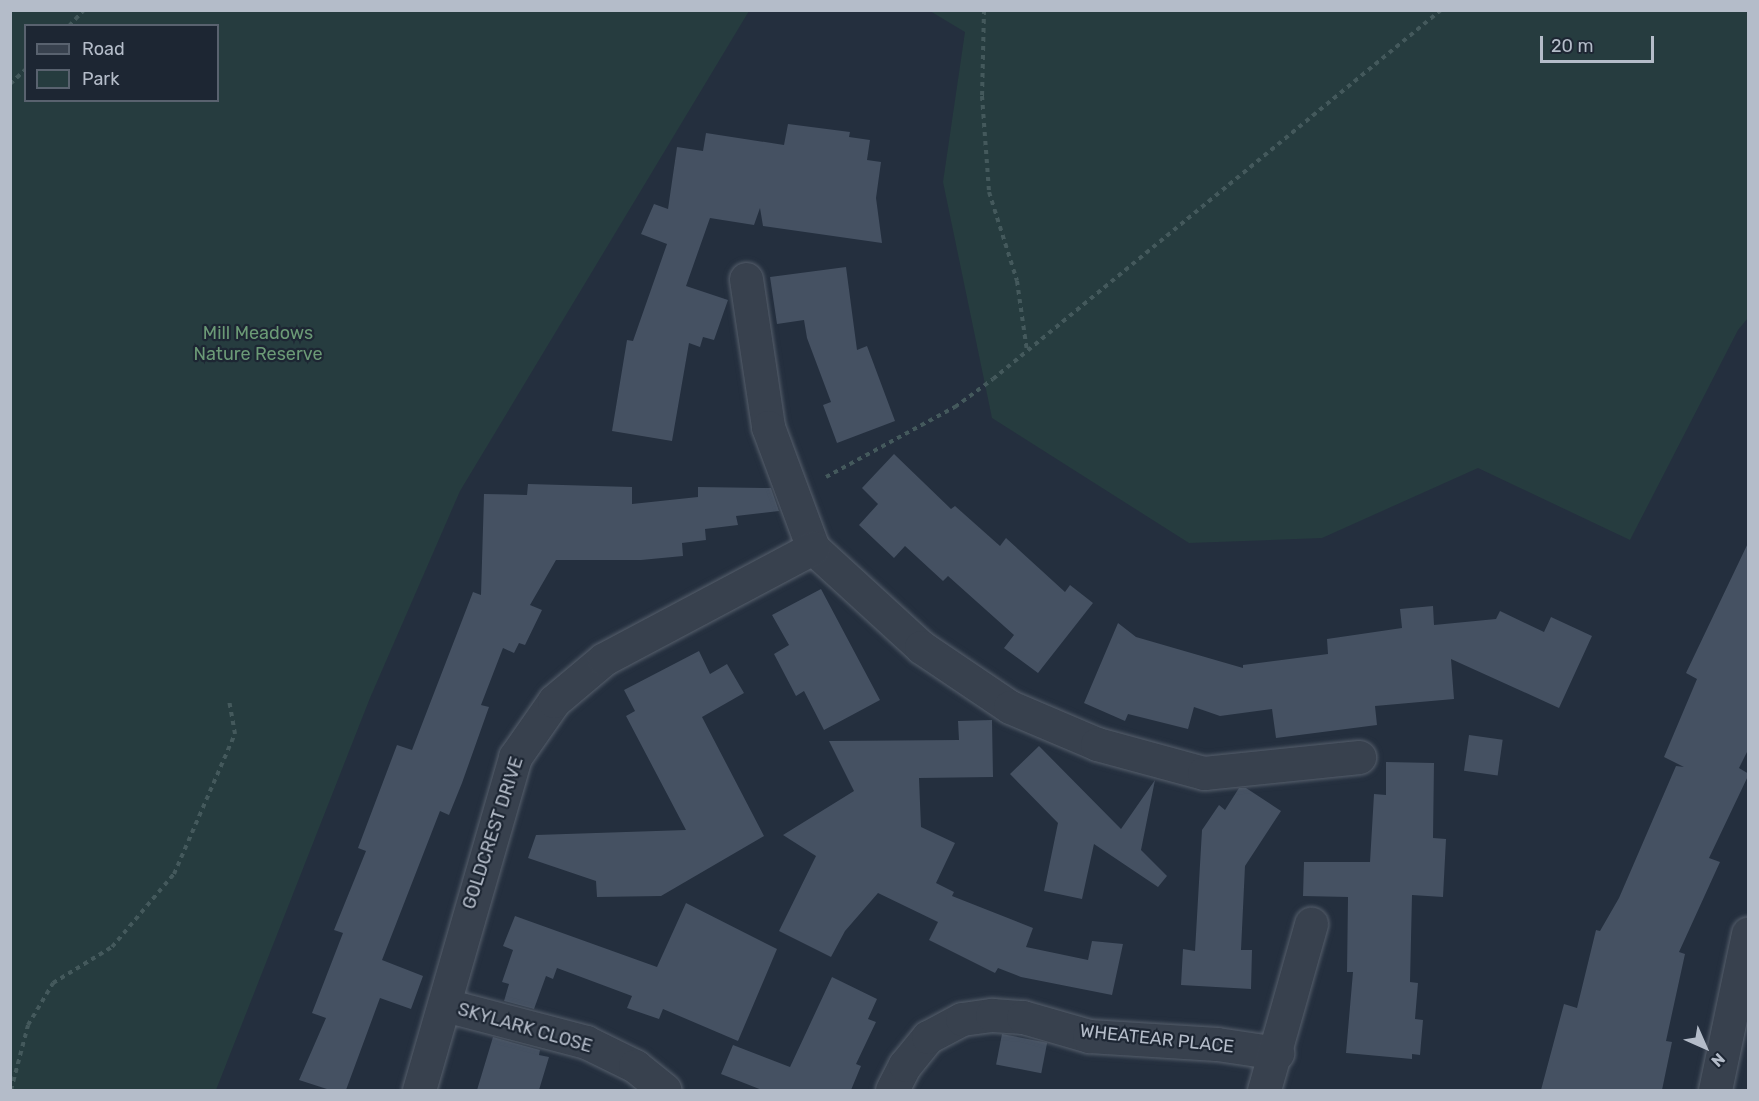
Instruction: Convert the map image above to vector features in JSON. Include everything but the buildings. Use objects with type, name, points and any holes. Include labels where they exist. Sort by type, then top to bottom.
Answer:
[{"type":"street","points":[[746,279],[768,427],[813,548],[921,647],[1010,707],[1097,744],[1204,773],[1359,757]]},
{"type":"street","name":"GOLDCREST DRIVE","points":[[419,1090],[444,1005],[454,960],[515,757],[554,701],[604,659],[813,548]]},
{"type":"street","points":[[1264,1090],[1277,1053],[1311,924]]},
{"type":"street","points":[[1714,1090],[1749,933]]},
{"type":"street","name":"SKYLARK CLOSE","points":[[444,1005],[586,1042],[635,1066],[665,1090]]},
{"type":"street","name":"WHEATEAR PLACE","points":[[892,1090],[905,1065],[928,1037],[962,1019],[992,1015],[1023,1017],[1089,1036],[1217,1044],[1277,1053]]},
{"type":"path","points":[[71,24],[84,10]]},
{"type":"path","points":[[984,10],[982,96],[989,192],[1017,281],[1027,352]]},
{"type":"path","points":[[794,495],[955,406],[1027,352],[1441,10]]},
{"type":"path","points":[[10,84],[24,71]]},
{"type":"path","points":[[11,1090],[28,1025],[53,983],[112,947],[174,874],[235,734],[229,700]]},
{"type":"green space","name":"Mill Meadows Nature Reserve","points":[[10,11],[749,11],[460,491],[370,698],[216,1090],[11,1090]]},
{"type":"green space","points":[[930,11],[1748,11],[1748,318],[1738,330],[1630,540],[1478,468],[1322,538],[1189,543],[992,418],[943,182],[965,32]]}]
